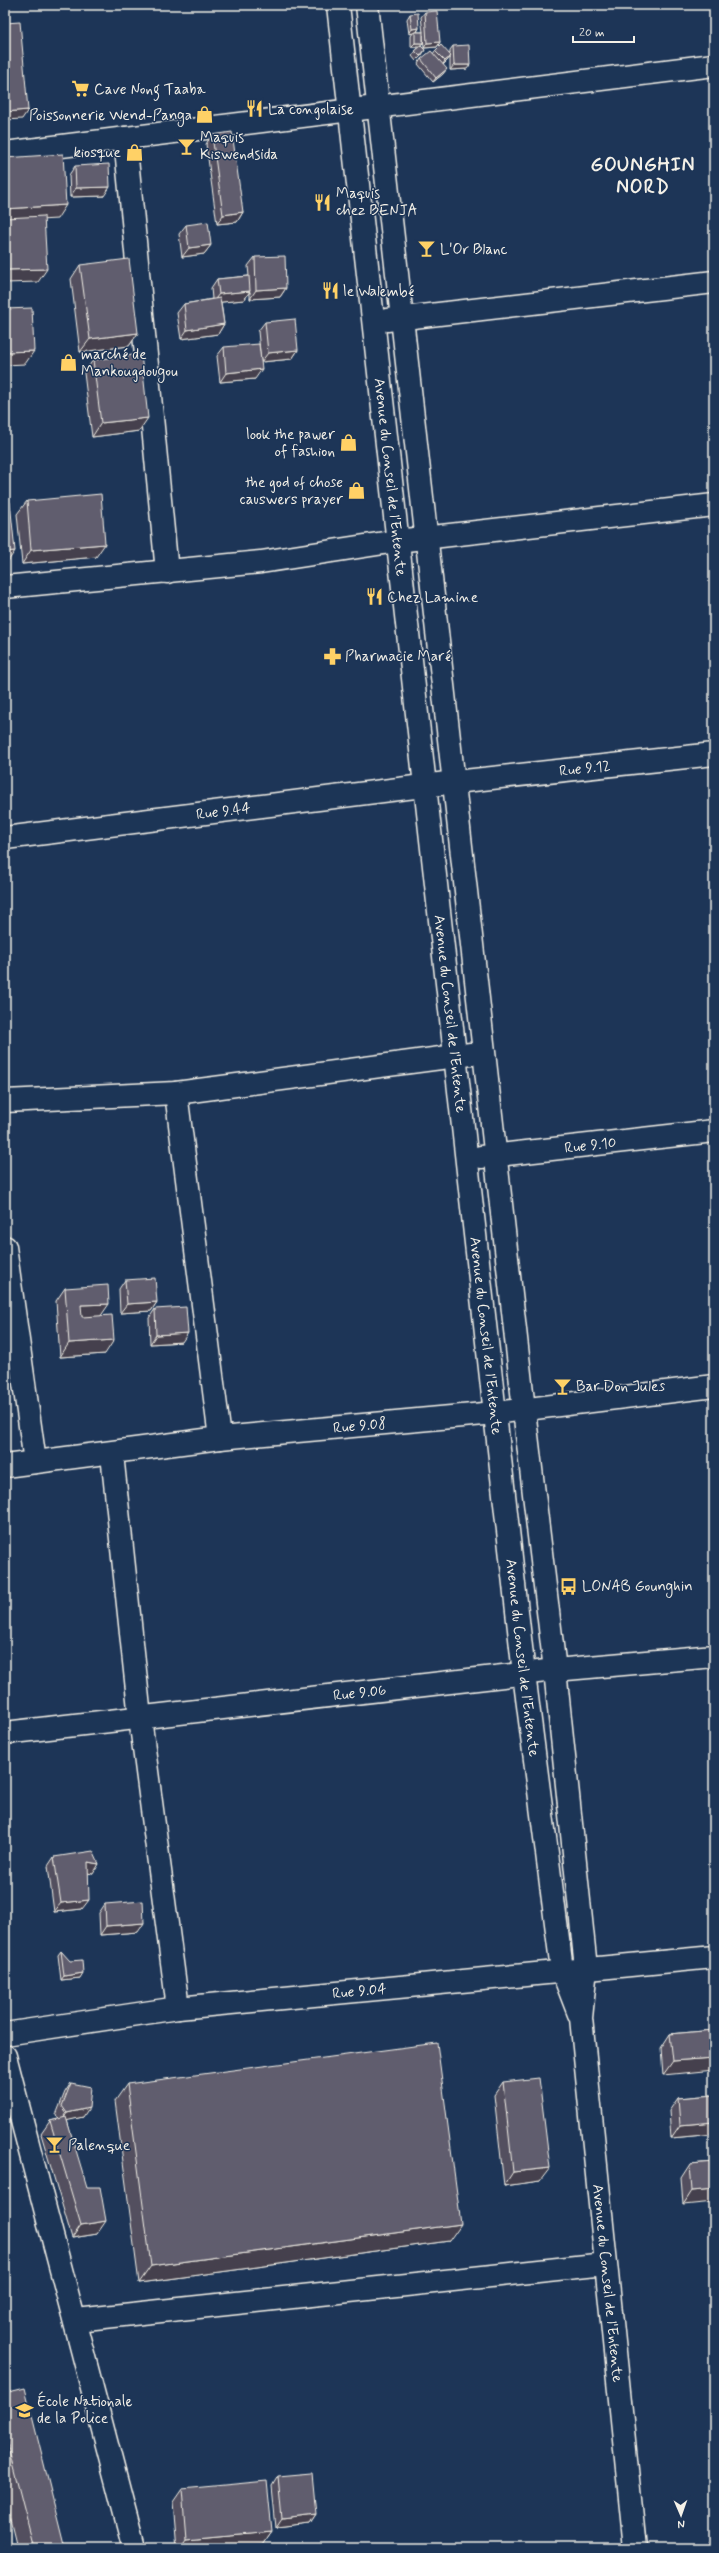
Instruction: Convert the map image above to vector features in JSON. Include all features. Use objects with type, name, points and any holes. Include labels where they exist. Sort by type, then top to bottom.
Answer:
[{"type":"street","name":"Avenue du Conseil de l'Entente","points":[[338,5],[524,1674],[562,1970],[581,2018]]},
{"type":"street","name":"Avenue du Conseil de l'Entente","points":[[367,5],[426,538],[455,782],[495,1155],[555,1670],[586,1968],[581,2018],[605,2264],[636,2548]]},
{"type":"street","points":[[5,153],[714,65]]},
{"type":"street","points":[[125,138],[167,572]]},
{"type":"street","points":[[373,321],[714,282]]},
{"type":"street","points":[[5,587],[261,562],[397,541],[714,505]]},
{"type":"street","name":"Rue 9.12","points":[[426,786],[714,754]]},
{"type":"street","name":"Rue 9.44","points":[[10,836],[426,786]]},
{"type":"street","points":[[5,1101],[176,1093],[484,1051]]},
{"type":"street","points":[[176,1093],[220,1438]]},
{"type":"street","name":"Rue 9.10","points":[[466,1158],[714,1131]]},
{"type":"street","points":[[5,1247],[35,1462]]},
{"type":"street","name":"Rue 9.08","points":[[5,1466],[112,1454],[220,1438],[524,1410],[714,1386]]},
{"type":"street","points":[[112,1454],[140,1718],[178,2008]]},
{"type":"street","name":"Rue 9.06","points":[[5,1733],[555,1670],[714,1656]]},
{"type":"street","name":"Rue 9.04","points":[[5,2034],[178,2008],[562,1970],[714,1957]]},
{"type":"street","points":[[5,2056],[76,2320],[134,2548]]},
{"type":"street","points":[[76,2320],[605,2264]]},
{"type":"building","points":[[437,11],[440,42],[427,43],[425,12]]},
{"type":"building","points":[[418,13],[419,28],[412,29],[410,14]]},
{"type":"building","points":[[20,22],[28,110],[5,112],[5,23]]},
{"type":"building","points":[[415,32],[423,32],[423,43],[415,43]]},
{"type":"building","points":[[441,45],[451,56],[445,61],[435,51]]},
{"type":"building","points":[[469,45],[470,65],[454,65],[453,46]]},
{"type":"building","points":[[421,46],[425,50],[420,56],[415,51]]},
{"type":"building","points":[[431,51],[447,69],[436,78],[421,59]]},
{"type":"building","points":[[232,132],[243,212],[223,215],[212,135]]},
{"type":"building","points":[[63,154],[66,205],[5,209],[5,158]]},
{"type":"building","points":[[109,164],[110,187],[76,188],[75,166]]},
{"type":"building","points":[[44,216],[47,269],[5,270],[5,218]]},
{"type":"building","points":[[208,222],[211,245],[189,248],[186,225]]},
{"type":"building","points":[[285,256],[286,288],[256,290],[255,257]]},
{"type":"building","points":[[129,259],[138,333],[90,339],[80,265]]},
{"type":"building","points":[[249,276],[250,291],[219,294],[217,279]]},
{"type":"building","points":[[220,298],[224,324],[187,330],[184,304]]},
{"type":"building","points":[[32,308],[34,351],[5,352],[5,309]]},
{"type":"building","points":[[295,319],[298,350],[268,353],[265,322]]},
{"type":"building","points":[[259,344],[262,369],[226,373],[224,347]]},
{"type":"building","points":[[141,354],[148,418],[101,423],[93,360]]},
{"type":"building","points":[[101,494],[105,544],[31,550],[27,501]]},
{"type":"building","points":[[10,502],[15,551],[5,552],[5,503]]},
{"type":"building","points":[[155,1278],[157,1302],[127,1304],[125,1280]]},
{"type":"building","points":[[108,1285],[109,1304],[81,1305],[82,1317],[112,1315],[114,1340],[69,1343],[65,1288]]},
{"type":"building","points":[[186,1307],[188,1333],[156,1335],[155,1309]]},
{"type":"building","points":[[93,1851],[99,1864],[88,1862],[89,1900],[61,1903],[54,1857]]},
{"type":"building","points":[[143,1901],[144,1923],[106,1926],[105,1904]]},
{"type":"building","points":[[61,1951],[70,1961],[82,1960],[83,1973],[64,1976]]},
{"type":"building","points":[[714,2030],[714,2058],[673,2061],[670,2034]]},
{"type":"building","points":[[437,2043],[461,2224],[151,2266],[127,2084]]},
{"type":"building","points":[[539,2078],[550,2168],[513,2172],[503,2082]]},
{"type":"building","points":[[71,2083],[91,2087],[89,2108],[67,2113],[62,2106]]},
{"type":"building","points":[[714,2095],[714,2122],[680,2125],[678,2098]]},
{"type":"building","points":[[66,2117],[87,2187],[100,2187],[106,2221],[81,2225],[50,2121]]},
{"type":"building","points":[[714,2162],[714,2189],[692,2191],[690,2164]]},
{"type":"building","points":[[25,2388],[65,2548],[34,2548],[5,2435],[5,2393]]},
{"type":"building","points":[[312,2473],[316,2515],[282,2519],[278,2476]]},
{"type":"building","points":[[267,2481],[272,2531],[186,2539],[182,2489]]},
{"type":"place","name":"Cave Nong Taaba","points":[[81,89]]},
{"type":"place","name":"La congolaise","points":[[255,109]]},
{"type":"place","name":"Poissonnerie Wend-Panga","points":[[205,115]]},
{"type":"place","name":"Maquis Kiswendsida","points":[[187,146]]},
{"type":"place","name":"kiosque","points":[[134,152]]},
{"type":"place","name":"Maquis chez BENJA","points":[[323,202]]},
{"type":"place","name":"L'Or Blanc","points":[[427,249]]},
{"type":"place","name":"le Walembé","points":[[330,291]]},
{"type":"place","name":"marché de Mankougdougou","points":[[68,363]]},
{"type":"place","name":"look the pawer of fashion","points":[[348,443]]},
{"type":"place","name":"the god of chose causwers prayer","points":[[356,491]]},
{"type":"place","name":"Chez Lamine","points":[[374,597]]},
{"type":"place","name":"Pharmacie Maré","points":[[332,656]]},
{"type":"place","name":"Bar Don Jules","points":[[563,1386]]},
{"type":"place","name":"LONAB Gounghin","points":[[569,1586]]},
{"type":"place","name":"Palenque","points":[[55,2145]]},
{"type":"place","name":"École Nationale de la Police","points":[[24,2410]]},
{"type":"district","name":"GOUNGHIN NORD","points":[[643,175]]}]
